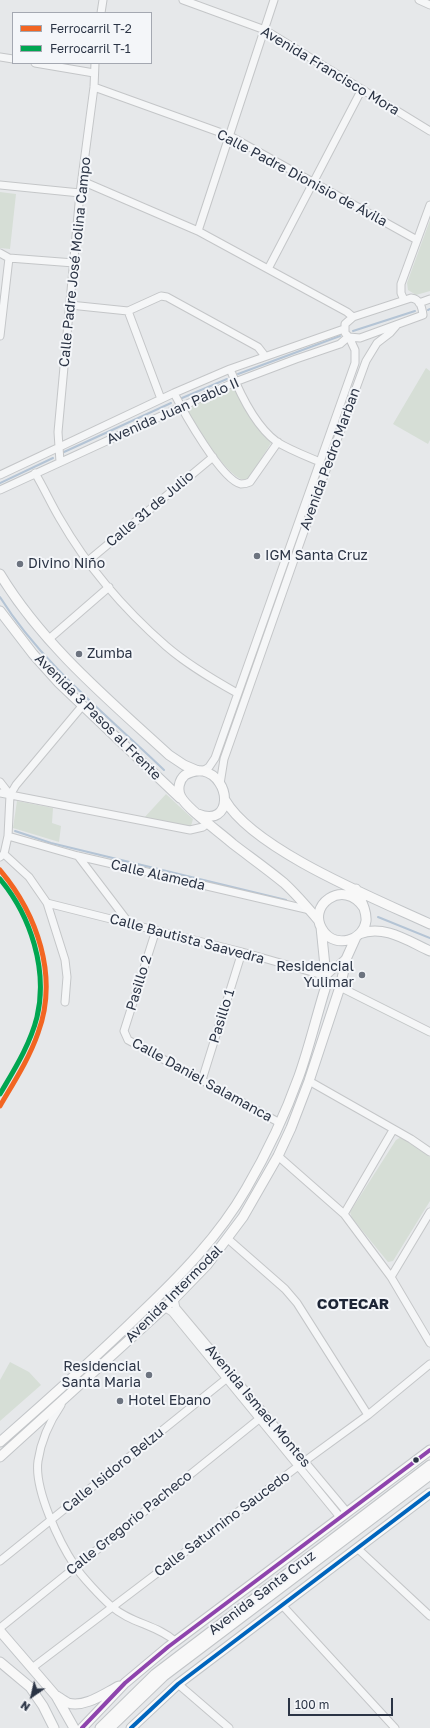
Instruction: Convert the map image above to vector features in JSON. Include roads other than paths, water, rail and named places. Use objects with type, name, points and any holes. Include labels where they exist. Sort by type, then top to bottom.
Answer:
[{"type":"main road","name":"Avenida 3 Pasos al Frente","points":[[0,574],[15,597],[49,639],[80,672],[169,755],[184,765],[200,771]]},
{"type":"main road","name":"Avenida 3 Pasos al Frente","points":[[0,611],[33,654],[60,683],[184,801]]},
{"type":"main road","points":[[430,924],[293,857],[272,843],[235,814],[225,800],[220,784],[215,778],[200,771],[186,774],[179,784],[180,796],[184,801],[208,823],[284,884],[310,910],[329,937],[336,940],[350,940],[374,930],[389,933],[430,951]]},
{"type":"main road","points":[[198,814],[209,817],[214,816],[222,810],[225,800]]},
{"type":"main road","points":[[320,924],[319,915],[322,904],[331,896],[356,889]]},
{"type":"main road","points":[[356,889],[366,914],[366,922],[358,936]]},
{"type":"main road","points":[[337,894],[350,895],[360,902],[364,908]]},
{"type":"main road","name":"Avenida Intermodal","points":[[0,1442],[107,1346],[169,1286],[218,1232],[246,1190],[268,1149],[299,1076],[325,989],[326,976],[320,924]]},
{"type":"main road","name":"Avenida Intermodal","points":[[0,1457],[174,1299],[207,1265],[228,1239],[256,1196],[278,1156],[310,1082],[340,987],[347,957],[358,936]]},
{"type":"main road","points":[[246,1190],[256,1196]]},
{"type":"main road","name":"Avenida Santa Cruz","points":[[82,1728],[125,1683],[175,1641],[430,1450]]},
{"type":"main road","name":"Avenida Santa Cruz","points":[[100,1728],[155,1674],[430,1465]]},
{"type":"main road","name":"Avenida Santa Cruz","points":[[110,1728],[164,1676],[430,1475]]},
{"type":"main road","name":"Avenida Santa Cruz","points":[[131,1728],[178,1684],[430,1494]]},
{"type":"main road","points":[[0,1631],[56,1696],[74,1728]]},
{"type":"main road","points":[[0,1662],[30,1687],[43,1706],[54,1728]]},
{"type":"main road","points":[[56,1696],[69,1703],[81,1703],[96,1698],[125,1683]]},
{"type":"main road","points":[[48,1718],[49,1728]]},
{"type":"street","points":[[101,12],[103,0]]},
{"type":"street","name":"Avenida Francisco Mora","points":[[183,0],[265,30],[430,131]]},
{"type":"street","points":[[198,231],[274,0]]},
{"type":"street","points":[[419,0],[430,5]]},
{"type":"street","points":[[0,57],[12,59]]},
{"type":"street","points":[[41,64],[94,73]]},
{"type":"street","name":"Calle Padre José Molina Campo","points":[[60,462],[58,432],[80,193],[94,87],[95,64]]},
{"type":"street","name":"Calle Padre Dionisio de Ávila","points":[[94,87],[230,136],[417,240]]},
{"type":"street","points":[[268,269],[362,89]]},
{"type":"street","points":[[82,181],[198,231],[347,312],[353,317]]},
{"type":"street","points":[[0,185],[80,193]]},
{"type":"street","points":[[404,300],[401,293],[401,284],[430,205]]},
{"type":"street","points":[[0,253],[9,258],[74,263]]},
{"type":"street","points":[[0,336],[9,258]]},
{"type":"street","points":[[70,305],[128,311],[160,296],[167,296],[258,347],[265,356]]},
{"type":"street","points":[[344,329],[345,324],[353,317],[411,298],[419,302],[426,314],[360,338],[349,337]]},
{"type":"street","points":[[419,302],[430,299]]},
{"type":"street","points":[[128,311],[161,399]]},
{"type":"street","name":"Avenida Pedro Marban","points":[[220,784],[224,760],[314,503],[366,361],[377,343],[390,333],[396,326]]},
{"type":"street","name":"Avenida Juan Pablo II","points":[[0,475],[174,393],[230,369],[344,329]]},
{"type":"street","name":"Avenida Pedro Marban","points":[[200,771],[209,767],[215,758],[355,363],[355,350],[344,329]]},
{"type":"street","name":"Avenida Juan Pablo II","points":[[0,490],[235,382],[340,344],[349,337]]},
{"type":"street","points":[[230,369],[235,382],[259,423],[278,442],[320,462]]},
{"type":"street","points":[[174,393],[212,457],[235,481],[242,484],[250,482],[278,442]]},
{"type":"street","name":"Calle 31 de Julio","points":[[88,561],[212,457]]},
{"type":"street","points":[[35,473],[60,520],[88,561],[137,618],[167,647],[201,672],[237,694]]},
{"type":"street","points":[[49,639],[109,587]]},
{"type":"street","points":[[65,1002],[67,977],[65,960],[47,903],[29,877],[2,856],[8,836],[10,795],[16,785],[83,705]]},
{"type":"street","points":[[0,782],[10,795]]},
{"type":"street","points":[[0,792],[190,830],[198,830],[208,823]]},
{"type":"street","name":"Calle Alameda","points":[[8,836],[78,856],[310,910]]},
{"type":"street","points":[[78,856],[129,923]]},
{"type":"street","name":"Calle Bautista Saavedra","points":[[47,903],[242,952],[326,976]]},
{"type":"street","name":"Pasillo 2","points":[[125,1036],[124,1031],[156,930]]},
{"type":"street","name":"Pasillo 1","points":[[202,1080],[242,952]]},
{"type":"street","points":[[326,976],[347,957]]},
{"type":"street","points":[[340,987],[430,1032]]},
{"type":"street","name":"Calle Daniel Salamanca","points":[[125,1036],[128,1040],[280,1123]]},
{"type":"street","points":[[310,1082],[411,1139],[430,1152]]},
{"type":"street","points":[[344,1214],[393,1130]]},
{"type":"street","points":[[278,1156],[344,1214],[391,1277],[430,1343]]},
{"type":"street","points":[[391,1277],[430,1212]]},
{"type":"street","points":[[228,1239],[285,1289],[297,1303],[368,1415]]},
{"type":"street","name":"Avenida Ismael Montes","points":[[174,1299],[176,1308],[305,1461],[343,1514]]},
{"type":"street","name":"Avenida Ismael Montes","points":[[164,1308],[172,1312],[298,1466],[343,1514]]},
{"type":"street","name":"Calle Saturnino Saucedo","points":[[32,1668],[298,1466],[368,1415],[430,1364]]},
{"type":"street","name":"Calle Isidoro Belzu","points":[[0,1561],[226,1378]]},
{"type":"street","points":[[65,1398],[53,1416],[47,1429],[38,1461],[39,1486],[52,1520],[75,1566],[112,1607],[130,1618],[165,1633],[175,1641]]},
{"type":"street","name":"Calle Gregorio Pacheco","points":[[0,1628],[259,1419]]},
{"type":"street","points":[[357,1548],[430,1616]]},
{"type":"street","points":[[282,1605],[395,1728]]},
{"type":"street","points":[[178,1684],[229,1728]]},
{"type":"waterway","points":[[353,331],[415,311]]},
{"type":"waterway","points":[[238,374],[340,336]]},
{"type":"waterway","points":[[182,398],[227,379]]},
{"type":"waterway","points":[[64,452],[171,403]]},
{"type":"waterway","points":[[0,483],[53,458]]},
{"type":"waterway","points":[[0,597],[35,645],[55,667],[164,770]]},
{"type":"waterway","points":[[15,831],[51,843],[286,900]]},
{"type":"waterway","points":[[378,917],[430,938]]},
{"type":"rail line","name":"T-2","points":[[0,870],[13,887],[34,926],[41,947],[45,968],[46,990],[44,1011],[38,1033],[21,1070],[0,1106]]},
{"type":"rail line","name":"T-1","points":[[0,879],[11,894],[28,927],[34,944],[40,981],[40,999],[34,1027],[21,1057],[0,1094]]},
{"type":"place","name":"IGM Santa Cruz","points":[[257,556]]},
{"type":"place","name":"Divino Niño","points":[[20,564]]},
{"type":"place","name":"Zumba","points":[[79,654]]},
{"type":"place","name":"Residencial Yulimar","points":[[362,975]]},
{"type":"place","name":"Residencial Santa Maria","points":[[149,1375]]},
{"type":"place","name":"Hotel Ebano","points":[[120,1401]]},
{"type":"district","name":"COTECAR","points":[[353,1304]]}]
